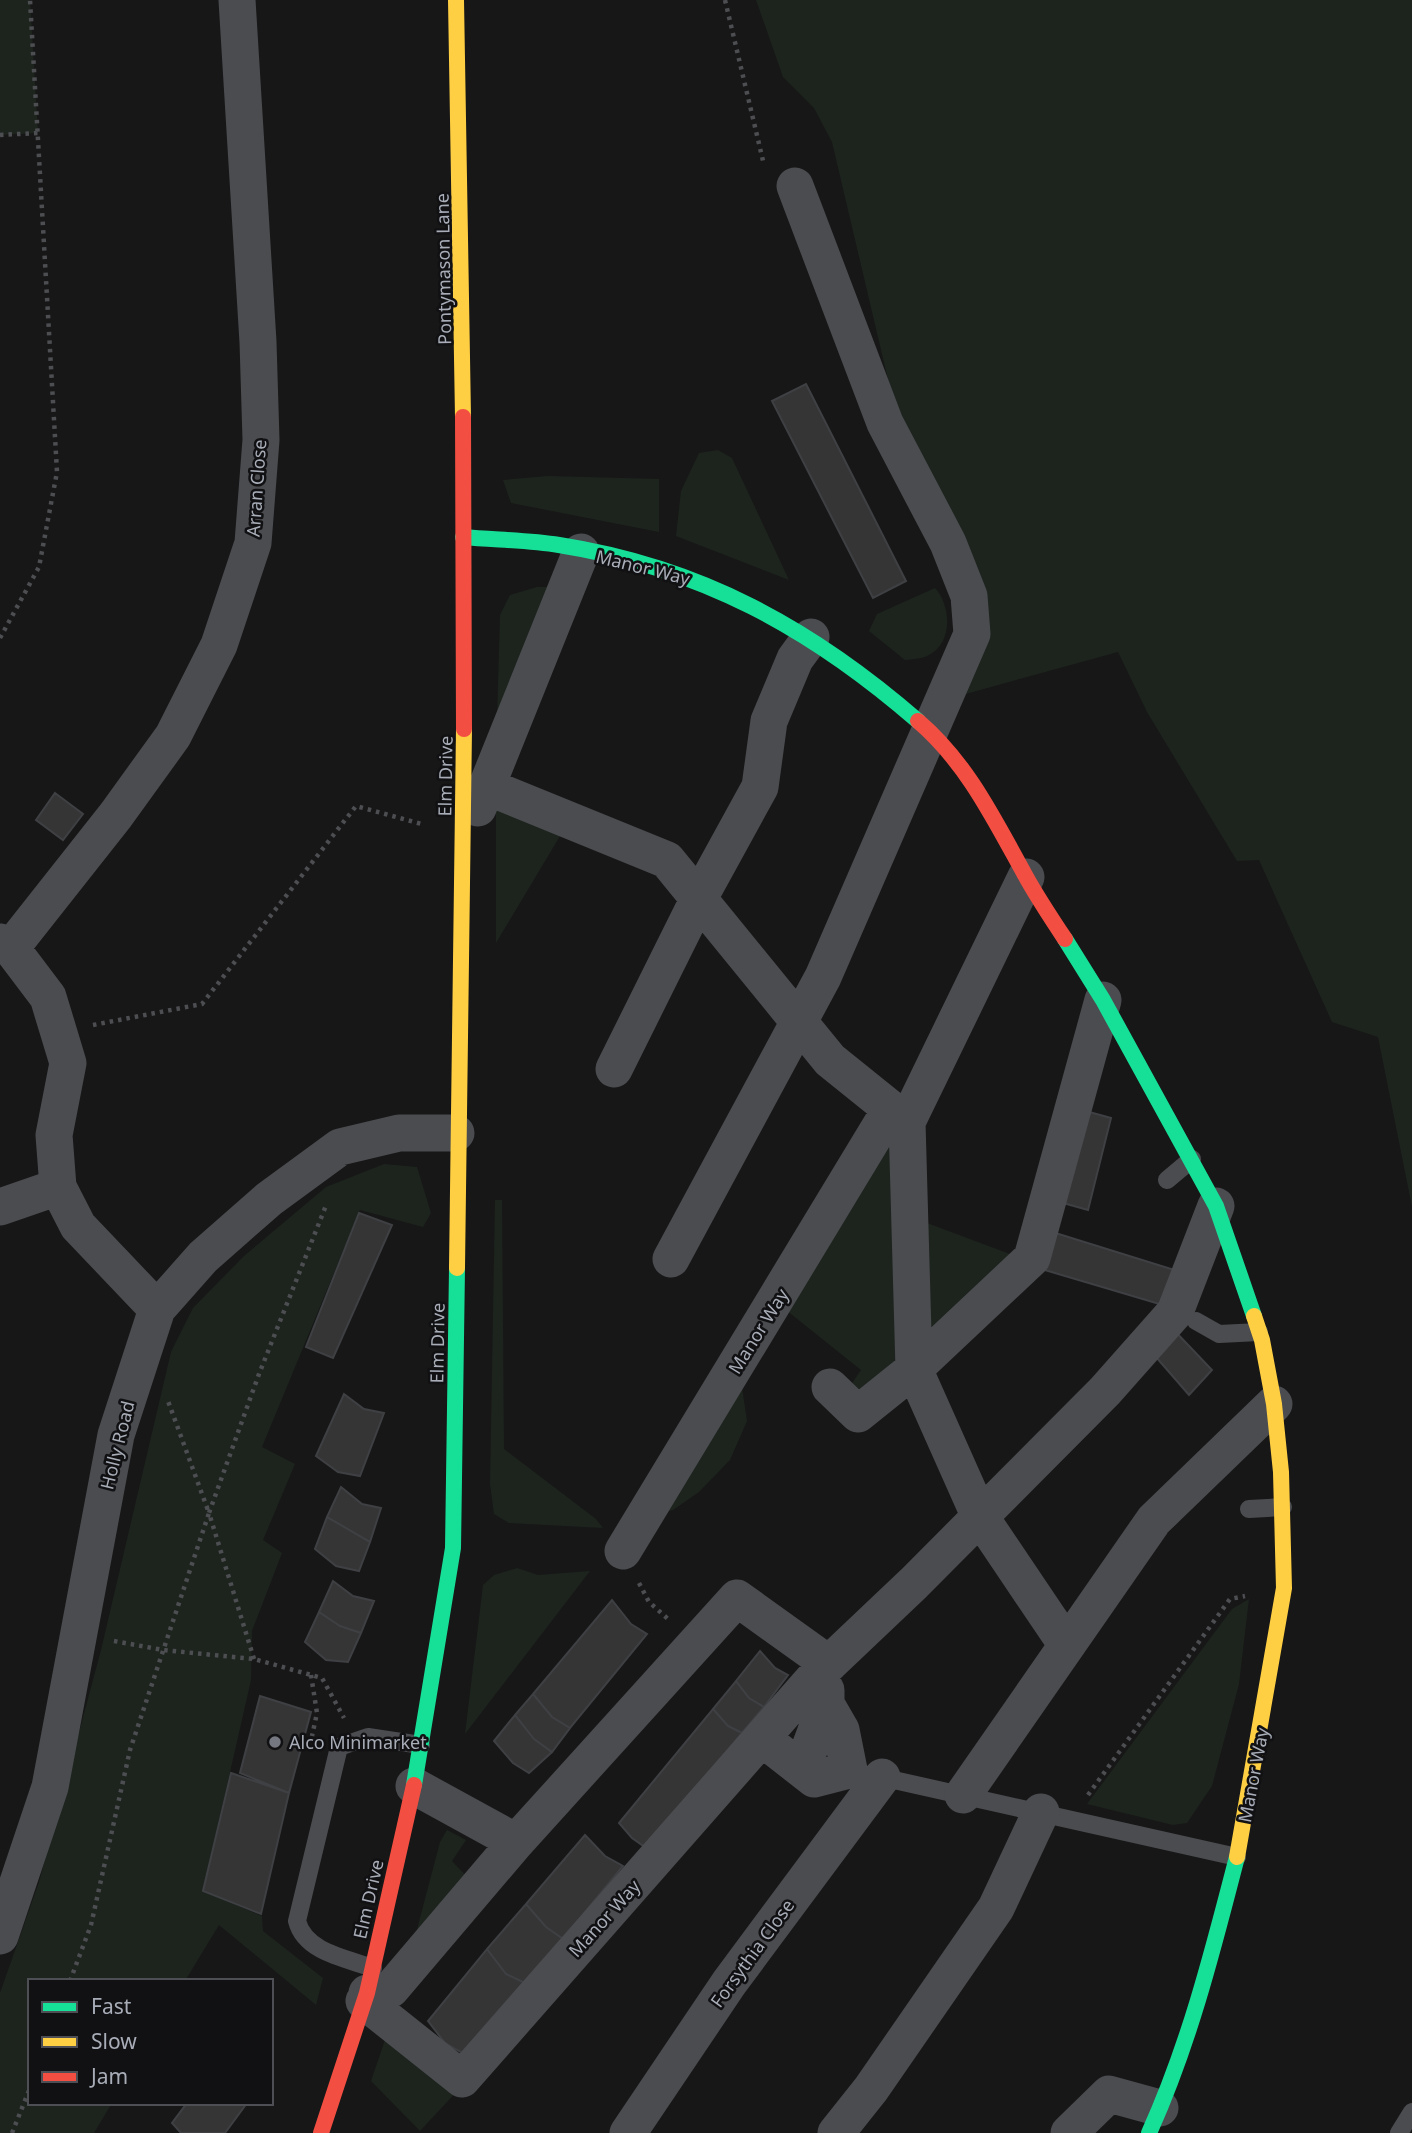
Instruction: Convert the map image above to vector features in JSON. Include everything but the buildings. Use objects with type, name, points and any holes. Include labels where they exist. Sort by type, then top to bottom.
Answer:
[{"type":"street","name":"Arran Close","points":[[5,945],[116,815],[173,736],[219,645],[253,543],[261,440],[237,0]]},
{"type":"street","name":"Pontymason Lane","points":[[456,0],[460,100],[463,537]]},
{"type":"street","points":[[671,1259],[823,977],[929,730],[954,681],[972,634],[969,596],[948,543],[885,423],[796,186]]},
{"type":"street","name":"Manor Way","points":[[463,537],[559,545],[581,552],[602,553],[684,575],[811,637],[875,683],[929,730],[964,770],[984,799],[1027,877],[1103,1000],[1216,1206],[1259,1332],[1274,1404],[1283,1507],[1284,1588],[1237,1857],[1211,1957],[1154,2121]]},
{"type":"street","name":"Elm Drive","points":[[321,2133],[368,1987],[414,1786],[453,1548],[456,1133],[464,835],[463,537]]},
{"type":"street","points":[[464,835],[488,787],[581,552]]},
{"type":"street","points":[[614,1069],[698,900],[760,788],[769,721],[795,659],[811,637]]},
{"type":"street","points":[[488,787],[667,860],[831,1060],[899,1116]]},
{"type":"street","name":"Manor Way","points":[[622,1551],[899,1116],[1027,877]]},
{"type":"street","points":[[5,945],[48,997],[68,1063],[54,1135],[58,1187],[78,1226],[151,1326]]},
{"type":"street","points":[[830,1387],[858,1414],[914,1369],[1032,1258],[1103,1000]]},
{"type":"street","name":"Manor Way","points":[[899,1116],[914,1369],[979,1516],[1066,1644]]},
{"type":"street","name":"Holly Road","points":[[0,1936],[50,1787],[116,1435],[151,1326],[203,1257],[340,1147],[398,1133],[456,1133]]},
{"type":"street","points":[[0,1206],[58,1187]]},
{"type":"street","name":"Manor Way","points":[[368,1987],[461,2079],[763,1739],[824,1681],[914,1583],[1105,1391],[1175,1312],[1216,1206]]},
{"type":"street","points":[[963,1795],[1154,1520],[1274,1404]]},
{"type":"street","points":[[368,1987],[391,1989],[516,1842],[737,1598],[824,1681],[841,1730],[865,1774],[814,1779],[763,1739]]},
{"type":"street","points":[[802,1769],[824,1681]]},
{"type":"street","name":"Forsythia Close","points":[[628,2133],[865,1774]]},
{"type":"street","points":[[414,1786],[516,1842]]},
{"type":"street","points":[[836,2133],[871,2089],[996,1908],[1056,1815]]},
{"type":"street","points":[[1069,2133],[1109,2094],[1154,2121]]},
{"type":"lane","points":[[1167,1180],[1192,1159]]},
{"type":"lane","points":[[1196,1321],[1219,1334],[1259,1332]]},
{"type":"lane","points":[[1249,1509],[1283,1507]]},
{"type":"lane","points":[[368,1987],[301,1936],[297,1922],[339,1747],[368,1737],[421,1745]]},
{"type":"lane","points":[[865,1774],[1237,1857]]},
{"type":"lane","points":[[1399,2133],[1412,2112]]},
{"type":"path","points":[[0,638],[39,568],[57,472],[30,0]]},
{"type":"path","points":[[725,0],[766,170],[796,186]]},
{"type":"path","points":[[0,135],[37,133]]},
{"type":"path","points":[[58,1031],[202,1004],[356,806],[464,835]]},
{"type":"path","points":[[71,1979],[91,1925],[130,1750],[209,1513],[259,1374],[330,1196],[340,1147]]},
{"type":"path","points":[[151,1326],[254,1659]]},
{"type":"path","points":[[622,1551],[649,1602],[696,1644]]},
{"type":"path","points":[[1056,1815],[1230,1599],[1284,1588]]},
{"type":"path","points":[[79,1634],[163,1650],[254,1659],[322,1678],[356,1739]]},
{"type":"path","points":[[12,2133],[28,2093]]},
{"type":"shaded area","points":[[0,0],[30,0],[38,133],[0,135]]},
{"type":"shaded area","points":[[756,0],[1412,0],[1412,1207],[1378,1037],[1332,1022],[1259,860],[1237,861],[1147,712],[1118,652],[962,695],[985,650],[987,599],[898,422],[832,142],[814,108],[783,77]]},
{"type":"shaded area","points":[[718,450],[732,458],[789,580],[676,536],[681,491],[699,453]]},
{"type":"shaded area","points":[[548,476],[659,479],[659,532],[511,503],[503,480]]},
{"type":"shaded area","points":[[537,587],[552,587],[496,757],[500,615],[510,595]]},
{"type":"shaded area","points":[[935,588],[947,614],[946,634],[936,650],[925,657],[905,660],[869,631],[877,614]]},
{"type":"shaded area","points":[[496,796],[563,831],[496,943]]},
{"type":"shaded area","points":[[890,1110],[911,1217],[1029,1261],[914,1369],[842,1398],[861,1370],[776,1302]]},
{"type":"shaded area","points":[[384,1164],[417,1167],[431,1213],[423,1227],[360,1210],[262,1447],[295,1464],[263,1540],[282,1553],[252,1631],[251,1680],[203,1891],[262,1916],[263,1931],[323,1978],[316,2005],[219,1925],[186,1979],[28,1979],[28,2105],[111,2105],[94,2133],[0,2133],[0,1993],[39,1882],[101,1650],[171,1352],[193,1308],[244,1256],[326,1187]]},
{"type":"shaded area","points":[[495,1200],[502,1200],[504,1449],[596,1519],[603,1528],[509,1523],[494,1514],[490,1484]]},
{"type":"shaded area","points":[[741,1381],[747,1421],[730,1460],[699,1492],[673,1510],[643,1518]]},
{"type":"shaded area","points":[[517,1568],[538,1575],[590,1571],[465,1734],[483,1585],[494,1575]]},
{"type":"shaded area","points":[[1249,1599],[1239,1684],[1212,1786],[1187,1823],[1173,1825],[1087,1804],[1232,1609]]},
{"type":"shaded area","points":[[447,1830],[466,1840],[452,1861],[472,1882],[410,1956],[440,1842]]},
{"type":"shaded area","points":[[390,2025],[460,2088],[420,2131],[371,2081]]},
{"type":"traffic: fast","points":[[463,537],[547,543],[611,555],[706,586],[795,630],[837,657],[918,721]]},
{"type":"traffic: fast","points":[[1065,939],[1103,1000],[1216,1206],[1254,1316]]},
{"type":"traffic: fast","points":[[414,1785],[453,1548],[457,1268]]},
{"type":"traffic: fast","points":[[1149,2133],[1188,2032],[1237,1857]]},
{"type":"traffic: slow","points":[[456,0],[463,417]]},
{"type":"traffic: slow","points":[[457,1268],[464,729]]},
{"type":"traffic: slow","points":[[1237,1857],[1284,1588],[1281,1472],[1274,1404],[1262,1340],[1254,1316]]},
{"type":"traffic: jam","points":[[463,417],[464,729]]},
{"type":"traffic: jam","points":[[918,721],[965,773],[1065,939]]},
{"type":"traffic: jam","points":[[321,2133],[367,1993],[414,1785]]},
{"type":"place","name":"Alco Minimarket","points":[[275,1742]]}]
